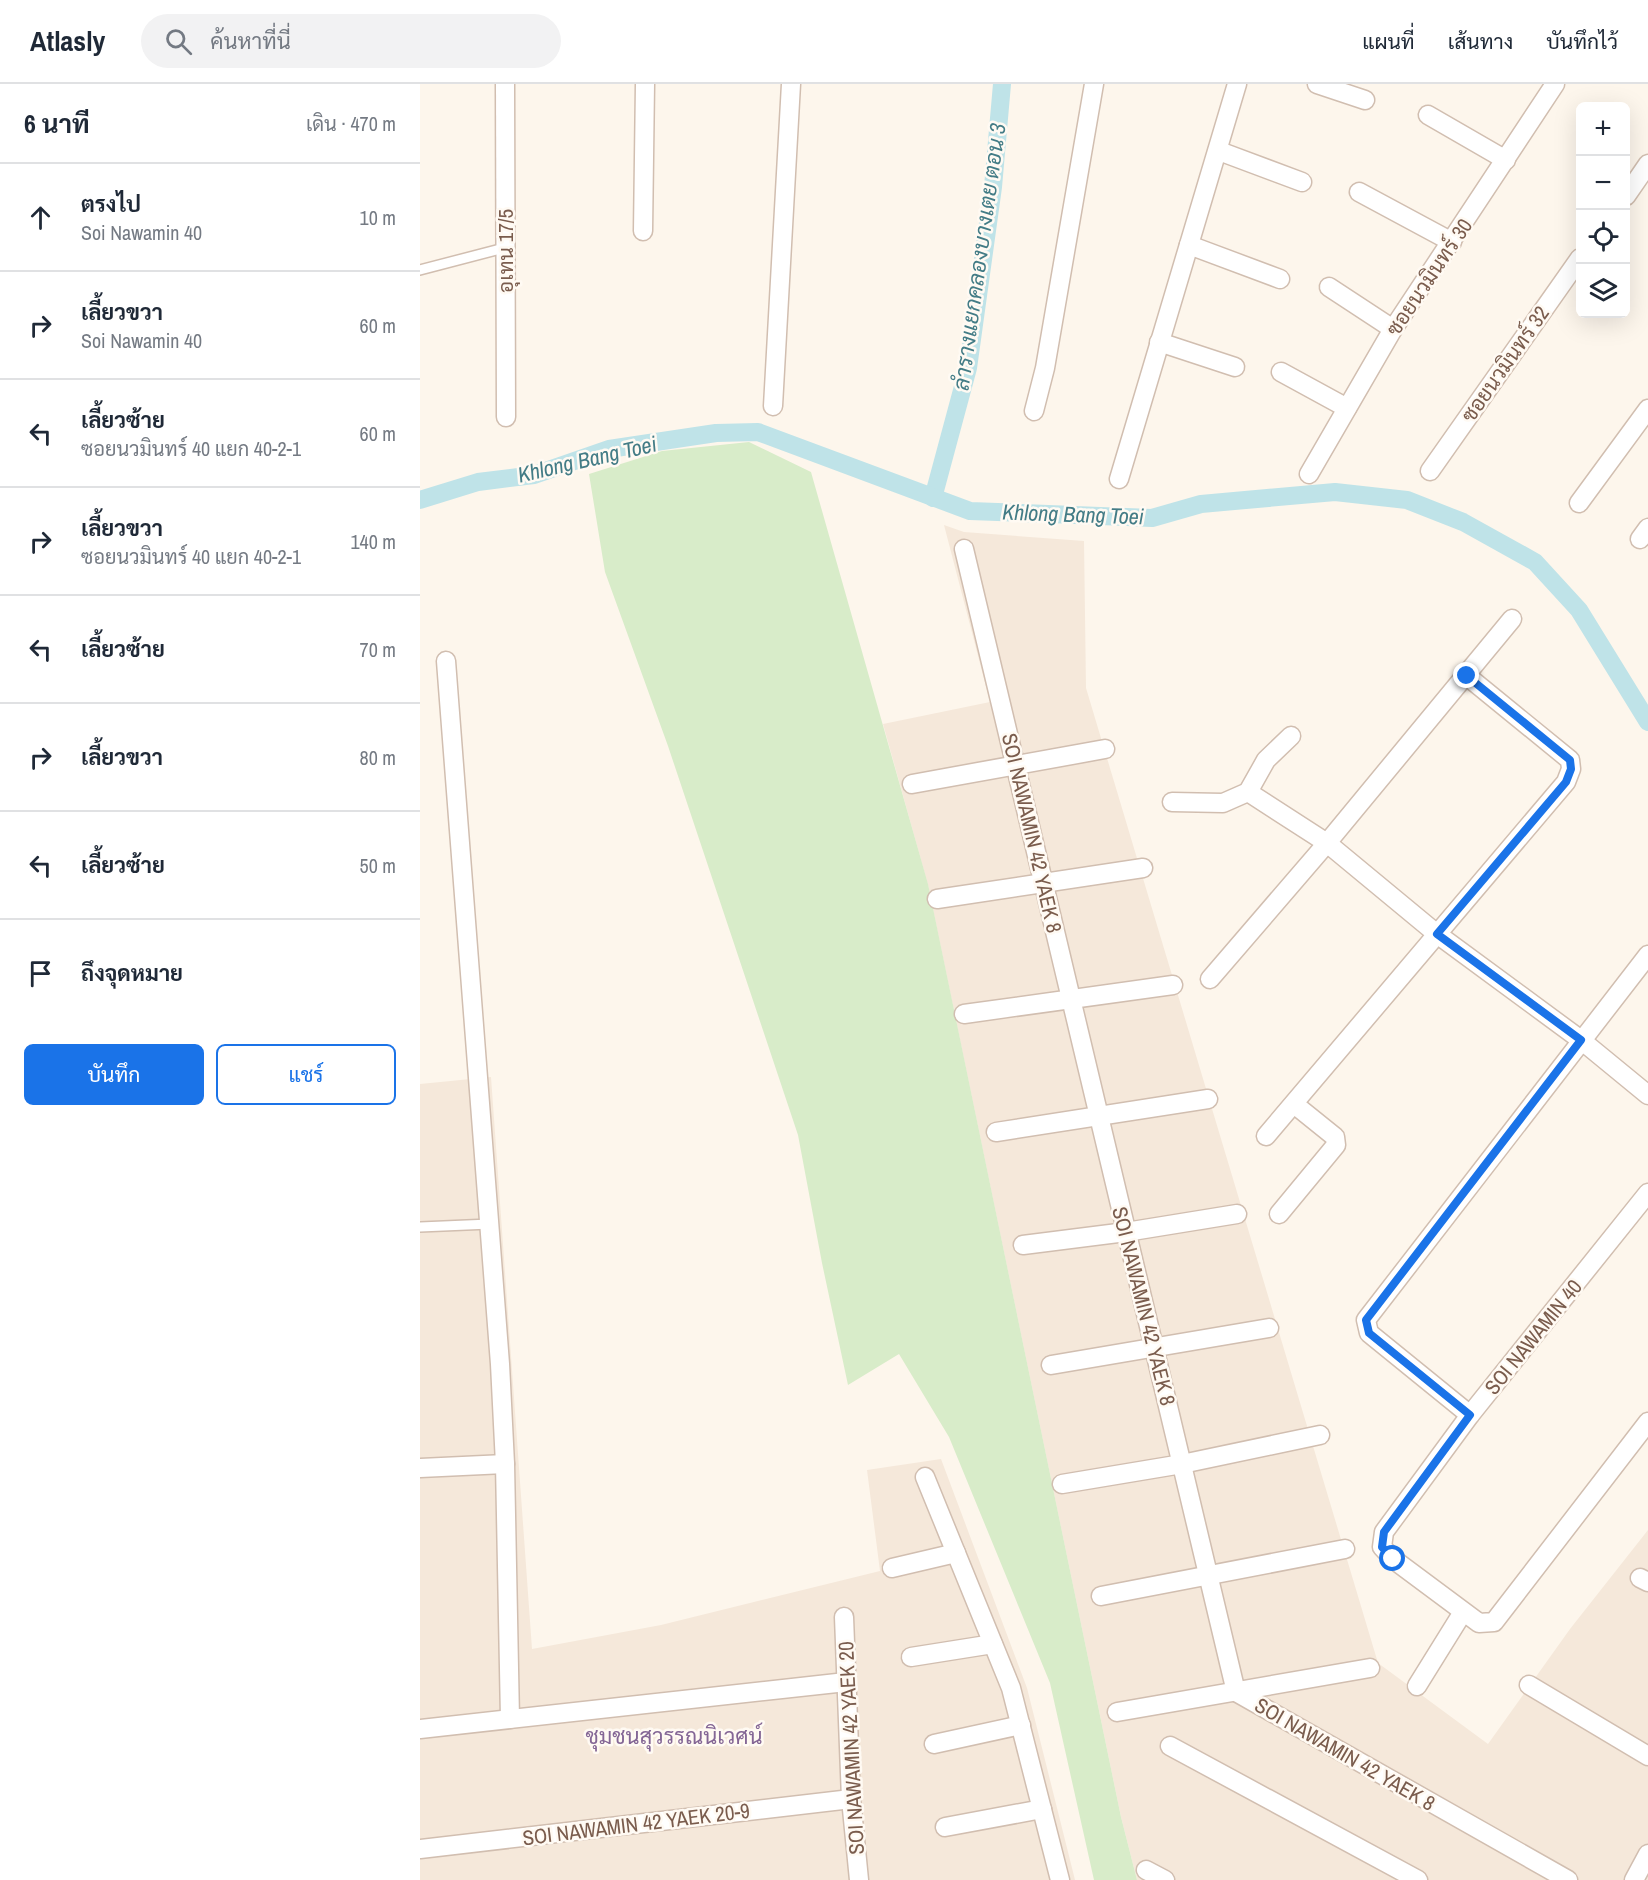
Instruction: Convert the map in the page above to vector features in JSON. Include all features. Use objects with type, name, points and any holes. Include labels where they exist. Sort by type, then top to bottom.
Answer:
[{"type":"street","name":"อุเทน 17/5","points":[[505,84],[506,417]]},
{"type":"street","points":[[643,231],[645,84]]},
{"type":"street","points":[[774,406],[791,84]]},
{"type":"street","points":[[1034,411],[1045,368],[1094,84]]},
{"type":"street","points":[[1119,479],[1219,151],[1237,84]]},
{"type":"street","points":[[1317,84],[1365,100]]},
{"type":"street","name":"ซอยนวมินทร์ 30","points":[[1309,474],[1393,329],[1555,84]]},
{"type":"street","points":[[1428,115],[1506,160]]},
{"type":"street","points":[[1219,151],[1302,182]]},
{"type":"street","points":[[1630,190],[1648,164]]},
{"type":"street","points":[[1359,192],[1452,242]]},
{"type":"street","points":[[1190,245],[1280,279]]},
{"type":"street","name":"ซอยนวมินทร์ 32","points":[[1430,471],[1577,264]]},
{"type":"street","points":[[1329,288],[1393,329]]},
{"type":"street","points":[[1159,342],[1235,367]]},
{"type":"street","points":[[1281,372],[1347,408]]},
{"type":"street","points":[[1579,503],[1648,409]]},
{"type":"street","name":"SOI NAWAMIN 42 YAEK 8","points":[[964,549],[1018,766],[1070,999],[1236,1692],[1568,1880]]},
{"type":"street","points":[[1210,979],[1327,843],[1512,619]]},
{"type":"street","points":[[446,661],[490,1224],[505,1464],[510,1719]]},
{"type":"street","points":[[1266,1136],[1566,782],[1571,769],[1570,760],[1467,676]]},
{"type":"street","points":[[1172,802],[1223,802],[1248,792],[1266,760],[1291,736]]},
{"type":"street","points":[[912,784],[1105,749]]},
{"type":"street","points":[[1248,792],[1327,843],[1437,934],[1581,1040],[1648,1095]]},
{"type":"street","points":[[937,899],[1143,868]]},
{"type":"street","points":[[1470,1415],[1369,1333],[1366,1320],[1648,955]]},
{"type":"street","points":[[964,1014],[1173,985]]},
{"type":"street","points":[[996,1132],[1208,1099]]},
{"type":"street","points":[[1279,1215],[1336,1144],[1335,1137],[1294,1104]]},
{"type":"street","name":"SOI NAWAMIN 40","points":[[1648,1193],[1470,1415],[1384,1532],[1382,1547],[1393,1559],[1479,1623],[1494,1622],[1648,1422]]},
{"type":"street","points":[[1023,1245],[1126,1232],[1237,1214]]},
{"type":"street","points":[[1051,1365],[1269,1328]]},
{"type":"street","points":[[1062,1484],[1182,1464],[1320,1435]]},
{"type":"street","points":[[420,1468],[505,1464]]},
{"type":"street","points":[[925,1477],[1011,1688],[1060,1880]]},
{"type":"street","points":[[1101,1596],[1345,1549]]},
{"type":"street","points":[[891,1568],[956,1553]]},
{"type":"street","points":[[1417,1686],[1463,1612]]},
{"type":"street","name":"SOI NAWAMIN 42 YAEK 20","points":[[844,1617],[851,1799],[859,1880]]},
{"type":"street","points":[[911,1657],[993,1644]]},
{"type":"street","points":[[1117,1712],[1370,1668]]},
{"type":"street","points":[[420,1729],[846,1682]]},
{"type":"street","points":[[1529,1685],[1648,1756]]},
{"type":"street","points":[[933,1744],[1021,1725]]},
{"type":"street","points":[[1170,1746],[1418,1880]]},
{"type":"street","name":"SOI NAWAMIN 42 YAEK 20-9","points":[[420,1849],[851,1799]]},
{"type":"street","points":[[945,1827],[1042,1809]]},
{"type":"street","points":[[1634,1880],[1648,1854]]},
{"type":"street","points":[[1146,1870],[1165,1880]]},
{"type":"lane","points":[[420,270],[504,249]]},
{"type":"lane","points":[[420,1227],[490,1224]]},
{"type":"shaded area","points":[[944,525],[964,532],[1084,541],[1086,688],[1378,1663],[1488,1744],[1570,1629],[1648,1530],[1648,1880],[1137,1880],[1121,1817],[928,885],[883,724],[990,702]]},
{"type":"shaded area","points":[[491,1077],[532,1649],[661,1625],[880,1571],[867,1470],[941,1459],[1027,1688],[1075,1880],[420,1880],[420,1084]]},
{"type":"green space","points":[[749,442],[811,472],[928,884],[1121,1817],[1137,1880],[1094,1880],[1050,1683],[949,1437],[899,1354],[848,1385],[798,1135],[668,746],[605,572],[589,474],[662,451]]},
{"type":"waterway","name":"ลำรางแยกคลองบางเตย ตอน 3","points":[[933,498],[968,368],[993,187],[1002,84]]},
{"type":"waterway","name":"Khlong Bang Toei","points":[[420,500],[478,482],[534,475],[609,449],[716,433],[758,432],[970,511],[1152,518],[1201,504],[1335,492],[1407,500],[1463,522],[1535,562],[1579,610],[1648,722]]},
{"type":"district","name":"ชุมชนสุวรรณนิเวศน์","points":[[674,1736]]},
{"type":"route","points":[[1393,1559],[1382,1547],[1384,1532],[1470,1415],[1369,1333],[1366,1320],[1581,1040],[1437,934],[1566,782],[1571,769],[1570,760],[1467,676]]}]
